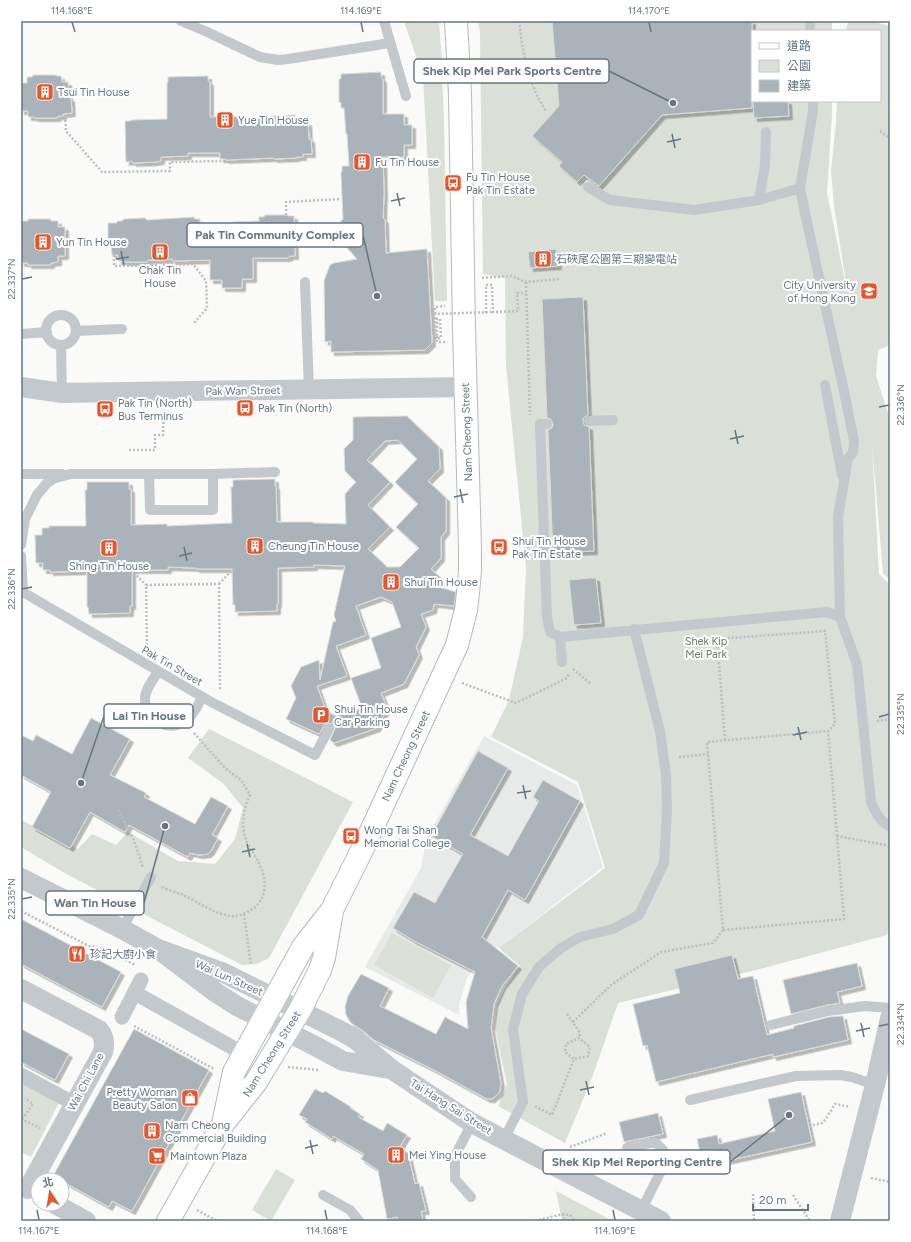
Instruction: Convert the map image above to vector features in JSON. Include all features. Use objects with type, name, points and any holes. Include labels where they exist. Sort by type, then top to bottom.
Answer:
[{"type":"main road","name":"Nam Cheong Street","points":[[223,1124],[234,1072],[303,946],[332,910],[369,837],[457,645],[466,610],[470,571],[468,435],[465,387],[460,94],[456,21]]},
{"type":"main road","name":"Nam Cheong Street","points":[[168,1221],[223,1124],[256,1082],[300,1010],[320,970],[324,958],[332,910]]},
{"type":"street","name":"Pak Wan Street","points":[[21,387],[62,393],[465,387]]},
{"type":"street","name":"Wai Lun Street","points":[[21,878],[158,949],[215,992],[287,1032]]},
{"type":"street","name":"Wai Lun Street","points":[[158,949],[224,973],[300,1010]]},
{"type":"street","points":[[128,1022],[138,980],[235,1049]]},
{"type":"street","name":"Wai Chi Lane","points":[[21,989],[95,1028],[102,1035],[104,1045],[103,1052],[29,1190]]},
{"type":"street","name":"Tai Hang Sai Street","points":[[300,1010],[355,1039],[391,1069],[472,1123],[661,1221]]},
{"type":"street","points":[[840,1221],[875,1085],[890,1018]]},
{"type":"street","name":"Tai Hang Sai Street","points":[[287,1032],[343,1061],[391,1069]]},
{"type":"street","points":[[21,1075],[75,1104]]},
{"type":"street","points":[[70,1212],[86,1221]]},
{"type":"lane","points":[[180,21],[260,57],[268,59],[288,59],[390,43]]},
{"type":"lane","points":[[384,21],[406,96]]},
{"type":"lane","points":[[813,102],[813,111],[800,188],[854,441],[853,452],[848,459],[838,516],[840,618],[856,664],[871,802],[876,814],[890,826]]},
{"type":"lane","points":[[758,200],[765,165],[766,132]]},
{"type":"lane","points":[[588,187],[610,200],[694,210],[758,200],[800,188]]},
{"type":"lane","points":[[305,282],[309,390]]},
{"type":"lane","points":[[61,316],[70,319],[76,326],[73,340],[66,344],[61,345],[50,340],[47,332],[47,327],[52,319],[61,316]]},
{"type":"lane","points":[[76,331],[122,329]]},
{"type":"lane","points":[[21,334],[47,332]]},
{"type":"lane","points":[[61,345],[62,393]]},
{"type":"lane","points":[[825,385],[844,480]]},
{"type":"lane","points":[[589,421],[613,420]]},
{"type":"lane","points":[[547,424],[540,424],[547,617],[550,632],[560,637],[827,612],[840,618]]},
{"type":"lane","points":[[21,474],[213,474],[275,472]]},
{"type":"lane","points":[[21,545],[25,519],[37,496],[53,479],[70,474]]},
{"type":"lane","points":[[149,474],[150,510],[213,510],[213,474]]},
{"type":"lane","points":[[21,556],[22,591]]},
{"type":"lane","name":"Pak Tin Street","points":[[22,591],[202,697],[316,755],[329,729]]},
{"type":"lane","points":[[504,1139],[523,1102],[513,1029],[522,994],[539,967],[561,948],[580,938],[613,929],[639,915],[664,863],[667,809],[665,768],[660,731],[634,629]]},
{"type":"lane","points":[[560,637],[562,662]]},
{"type":"lane","points":[[158,672],[147,690],[145,698],[148,713],[159,723],[166,726],[173,726],[186,721],[192,716],[202,697]]},
{"type":"lane","points":[[122,929],[147,875]]},
{"type":"lane","points":[[771,1025],[828,1011],[865,1006],[890,1008]]},
{"type":"lane","points":[[690,1100],[796,1076],[840,1075],[875,1085]]},
{"type":"lane","points":[[471,1197],[455,1179],[456,1156],[472,1123]]},
{"type":"lane","points":[[628,1148],[649,1143],[656,1143],[663,1150],[665,1163],[641,1211]]},
{"type":"lane","points":[[323,1195],[350,1210],[359,1221]]},
{"type":"path","points":[[519,21],[524,56],[530,79],[539,101],[546,111]]},
{"type":"path","points":[[65,116],[66,131],[102,172],[170,171],[170,162],[222,161]]},
{"type":"path","points":[[880,131],[890,138]]},
{"type":"path","points":[[286,214],[286,202],[341,199]]},
{"type":"path","points":[[114,255],[114,266],[193,264],[206,281],[207,308],[194,323]]},
{"type":"path","points":[[477,278],[511,276],[526,282],[560,279]]},
{"type":"path","points":[[486,313],[486,285],[492,285],[493,312]]},
{"type":"path","points":[[431,314],[518,311],[517,293],[526,293]]},
{"type":"path","points":[[435,310],[436,338],[440,338],[440,319],[437,319],[437,336],[437,342],[449,342]]},
{"type":"path","points":[[129,450],[155,450],[155,435],[163,435],[164,415]]},
{"type":"path","points":[[220,690],[219,584],[234,568]]},
{"type":"path","points":[[131,570],[146,585],[148,651]]},
{"type":"path","points":[[146,585],[219,584]]},
{"type":"path","points":[[572,1022],[611,985],[662,952],[713,943],[723,930],[707,742],[828,731],[835,724],[825,631],[717,639],[725,740]]},
{"type":"path","points":[[456,681],[516,703],[567,678],[571,668],[591,684]]},
{"type":"path","points":[[723,930],[844,919],[828,731]]},
{"type":"path","points":[[160,886],[182,894],[219,913],[232,916],[244,914],[256,907],[262,900],[264,892],[264,878],[260,864],[247,842],[244,831],[243,818],[246,803],[250,795],[241,780],[225,768],[193,732]]},
{"type":"path","points":[[679,757],[708,754]]},
{"type":"path","points":[[118,810],[134,840],[147,875]]},
{"type":"path","points":[[837,836],[890,846]]},
{"type":"path","points":[[21,911],[89,946],[103,948],[138,980]]},
{"type":"path","points":[[244,914],[251,967]]},
{"type":"path","points":[[567,1014],[580,1033],[579,1038]]},
{"type":"path","points":[[128,1022],[215,1070]]},
{"type":"path","points":[[579,1038],[590,1047],[588,1056],[574,1059],[565,1052],[566,1044],[579,1038]]},
{"type":"path","points":[[531,1104],[552,1115],[574,1059]]},
{"type":"path","points":[[287,1066],[317,1071],[322,1067]]},
{"type":"path","points":[[21,1094],[34,1104],[21,1119],[44,1130]]},
{"type":"path","points":[[814,1125],[822,1123],[835,1104],[851,1107]]},
{"type":"path","points":[[570,1147],[607,1133]]},
{"type":"path","points":[[867,1177],[890,1182]]},
{"type":"path","points":[[753,1194],[754,1221]]},
{"type":"path","points":[[793,1195],[810,1221]]},
{"type":"path","points":[[197,1210],[217,1221]]},
{"type":"path","points":[[535,1221],[564,1214],[570,1215],[574,1221]]},
{"type":"path","points":[[564,1214],[565,1221]]},
{"type":"shaded area","points":[[484,736],[577,785],[603,867],[499,948],[491,944],[467,978],[459,1005],[459,1015],[365,967],[421,868],[427,837]]},
{"type":"green space","points":[[404,21],[439,21],[444,121],[447,301],[435,301],[423,77]]},
{"type":"green space","name":"Shek Kip Mei Park","points":[[478,21],[832,21],[832,30],[751,30],[751,102],[832,102],[827,193],[848,295],[834,206],[831,171],[837,102],[881,102],[881,30],[846,30],[848,21],[871,21],[890,26],[890,345],[878,350],[876,376],[890,419],[890,581],[883,573],[872,444],[879,574],[890,585],[890,925],[887,935],[756,970],[618,1003],[593,1075],[565,1143],[498,1106],[507,1085],[495,1027],[497,1005],[505,988],[520,966],[499,948],[605,868],[578,782],[491,737],[509,700],[523,637],[526,567],[506,366],[505,278],[483,274],[480,33]]},
{"type":"green space","points":[[209,729],[353,802],[269,958],[257,964],[242,965],[68,875],[21,847],[21,820],[78,849],[92,834],[116,845],[128,832],[178,861],[215,864],[235,839],[243,808],[224,784],[188,758]]},
{"type":"green space","points":[[392,933],[451,965],[433,998],[374,965]]},
{"type":"green space","points":[[21,1080],[60,1101],[31,1157],[21,1152]]},
{"type":"green space","points":[[276,1169],[295,1180],[271,1221],[252,1210]]},
{"type":"green space","points":[[556,1191],[613,1221],[562,1221]]},
{"type":"building","points":[[552,21],[752,21],[752,108],[662,115],[599,186],[584,175],[577,182],[559,166],[562,162],[532,136],[559,106]]},
{"type":"building","points":[[381,72],[381,77],[383,79],[383,114],[404,114],[404,125],[412,125],[412,145],[404,145],[404,157],[383,157],[383,218],[385,220],[386,253],[427,249],[432,343],[425,350],[331,352],[331,341],[325,342],[324,281],[330,265],[357,259],[342,242],[341,221],[343,219],[341,173],[342,166],[349,166],[344,108],[341,108],[341,103],[339,102],[339,80],[341,78],[341,74]]},
{"type":"building","name":"Tsui Tin House","points":[[33,75],[61,76],[62,82],[68,82],[72,113],[63,114],[63,116],[58,116],[57,118],[35,118],[28,117],[28,111],[21,111],[21,83],[27,83],[27,77],[32,77]]},
{"type":"building","name":"Yue Tin House","points":[[208,76],[208,81],[210,82],[210,117],[247,116],[248,118],[262,118],[295,115],[297,117],[301,117],[302,123],[308,122],[312,154],[303,154],[303,157],[296,158],[226,160],[220,159],[220,153],[188,153],[188,156],[161,157],[161,161],[155,162],[126,162],[125,121],[167,119],[168,77]]},
{"type":"building","points":[[753,102],[788,102],[789,116],[754,118]]},
{"type":"building","name":"Chak Tin House","points":[[265,215],[294,216],[295,256],[290,256],[288,258],[253,258],[253,279],[242,279],[242,288],[222,288],[222,280],[210,280],[210,260],[173,261],[172,259],[148,260],[147,262],[118,261],[118,255],[112,255],[111,239],[108,239],[108,223],[117,223],[117,221],[122,221],[124,219],[145,218],[147,220],[194,217],[195,219],[200,219],[200,225],[232,225],[232,222],[259,221],[259,217],[264,217]]},
{"type":"building","name":"Yun Tin House","points":[[28,219],[51,219],[51,221],[58,221],[58,227],[65,227],[65,256],[58,256],[58,262],[51,263],[51,265],[28,265],[28,263],[21,263],[21,221],[28,221]]},
{"type":"building","name":"石硤尾公園第三期變電站","points":[[556,249],[558,266],[530,268],[528,252]]},
{"type":"building","points":[[583,297],[588,415],[583,418],[583,422],[584,425],[589,427],[594,551],[553,553],[548,430],[552,428],[553,424],[551,419],[547,418],[542,299]]},
{"type":"building","points":[[407,416],[439,447],[440,469],[428,481],[446,498],[446,531],[441,537],[441,558],[431,569],[441,578],[439,587],[456,592],[454,606],[434,604],[433,610],[421,614],[426,627],[416,647],[419,655],[404,684],[381,693],[387,708],[377,728],[334,743],[330,740],[335,729],[335,726],[332,723],[325,724],[319,734],[286,719],[296,698],[291,686],[301,667],[319,660],[320,680],[333,622],[336,621],[334,615],[345,566],[314,565],[314,567],[278,568],[277,611],[235,612],[235,605],[233,605],[232,569],[168,567],[168,570],[132,570],[132,606],[130,606],[130,613],[89,614],[87,607],[87,571],[50,572],[50,570],[43,570],[43,563],[36,563],[35,535],[42,535],[42,528],[49,528],[49,526],[86,526],[85,490],[87,490],[87,482],[129,482],[129,489],[131,489],[131,525],[167,524],[167,526],[232,523],[231,487],[233,487],[233,480],[275,479],[277,522],[346,524],[345,494],[356,482],[345,471],[344,449],[353,440],[353,417]],"holes":[[[398,440],[417,459],[395,482],[418,504],[396,527],[419,548],[400,567],[387,567],[368,549],[390,527],[368,505],[390,482],[367,460],[385,441]],[[381,597],[392,602],[401,627],[371,638],[381,668],[351,678],[362,708],[336,716],[326,711],[317,686],[347,676],[336,646],[366,635],[356,606]]]},
{"type":"building","points":[[596,578],[601,623],[574,625],[569,580]]},
{"type":"building","points":[[91,718],[130,739],[110,775],[146,793],[144,797],[195,824],[211,797],[228,806],[212,835],[218,838],[208,854],[199,855],[190,853],[188,857],[129,825],[125,832],[90,812],[70,848],[32,827],[51,792],[21,775],[21,735],[33,741],[36,735],[72,754]]},
{"type":"building","points":[[478,751],[508,768],[470,835],[508,856],[539,801],[533,797],[543,780],[580,801],[525,900],[508,890],[482,937],[518,966],[502,986],[494,1004],[491,1028],[501,1084],[499,1093],[492,1099],[487,1099],[374,1040],[351,1023],[346,1015],[345,1007],[348,996],[361,974],[389,988],[380,1006],[436,1034],[445,1017],[468,1029],[466,1002],[475,972],[414,941],[393,928],[414,892],[435,903],[463,854],[431,836]]},
{"type":"building","points":[[21,919],[121,972],[102,1007],[21,964]]},
{"type":"building","points":[[732,955],[738,979],[753,976],[767,1035],[829,1017],[843,1016],[848,1040],[773,1057],[773,1054],[656,1082],[647,1045],[643,1046],[633,1004],[680,993],[674,969]]},
{"type":"building","points":[[857,963],[862,986],[837,992],[840,1003],[791,1014],[783,980]]},
{"type":"building","points":[[21,1029],[69,1054],[55,1080],[21,1062]]},
{"type":"building","points":[[134,1029],[209,1070],[132,1211],[112,1201],[109,1207],[70,1185],[70,1172],[55,1172]]},
{"type":"building","name":"Mei Ying House","points":[[315,1089],[323,1093],[325,1091],[351,1107],[350,1108],[360,1114],[358,1117],[383,1131],[387,1123],[407,1135],[399,1148],[408,1153],[415,1184],[419,1183],[426,1211],[421,1211],[423,1221],[398,1221],[397,1217],[387,1219],[378,1170],[361,1159],[364,1154],[333,1136],[332,1139],[305,1122],[307,1119],[299,1115]]},
{"type":"building","points":[[801,1092],[812,1142],[703,1166],[697,1139],[717,1135],[719,1144],[775,1131],[768,1099]]},
{"type":"building","points":[[658,1113],[663,1134],[624,1142],[619,1122]]},
{"type":"place","name":"Tsui Tin House","points":[[45,92]]},
{"type":"place","name":"Shek Kip Mei Park Sports Centre","points":[[673,103]]},
{"type":"place","name":"Yue Tin House","points":[[225,120]]},
{"type":"place","name":"Fu Tin House","points":[[362,162]]},
{"type":"place","name":"Fu Tin House Pak Tin Estate","points":[[453,183]]},
{"type":"place","name":"Yun Tin House","points":[[43,242]]},
{"type":"place","name":"Chak Tin House","points":[[160,252]]},
{"type":"place","name":"石硤尾公園第三期變電站","points":[[543,259]]},
{"type":"place","name":"City University of Hong Kong","points":[[869,291]]},
{"type":"place","name":"Pak Tin Community Complex","points":[[377,296]]},
{"type":"place","name":"Pak Tin (North)","points":[[245,408]]},
{"type":"place","name":"Pak Tin (North) Bus Terminus","points":[[105,409]]},
{"type":"place","name":"Cheung Tin House","points":[[255,546]]},
{"type":"place","name":"Shui Tin House Pak Tin Estate","points":[[499,547]]},
{"type":"place","name":"Shing Tin House","points":[[109,548]]},
{"type":"place","name":"Shui Tin House","points":[[391,582]]},
{"type":"place","name":"Shui Tin House Car Parking","points":[[321,715]]},
{"type":"place","name":"Lai Tin House","points":[[81,783]]},
{"type":"place","name":"Wan Tin House","points":[[165,826]]},
{"type":"place","name":"Wong Tai Shan Memorial College","points":[[351,836]]},
{"type":"place","name":"珍記大廚小食","points":[[77,954]]},
{"type":"place","name":"Pretty Woman Beauty Salon","points":[[190,1098]]},
{"type":"place","name":"Shek Kip Mei Reporting Centre","points":[[789,1115]]},
{"type":"place","name":"Nam Cheong Commercial Building","points":[[152,1131]]},
{"type":"place","name":"Mei Ying House","points":[[396,1155]]},
{"type":"place","name":"Maintown Plaza","points":[[157,1156]]}]
